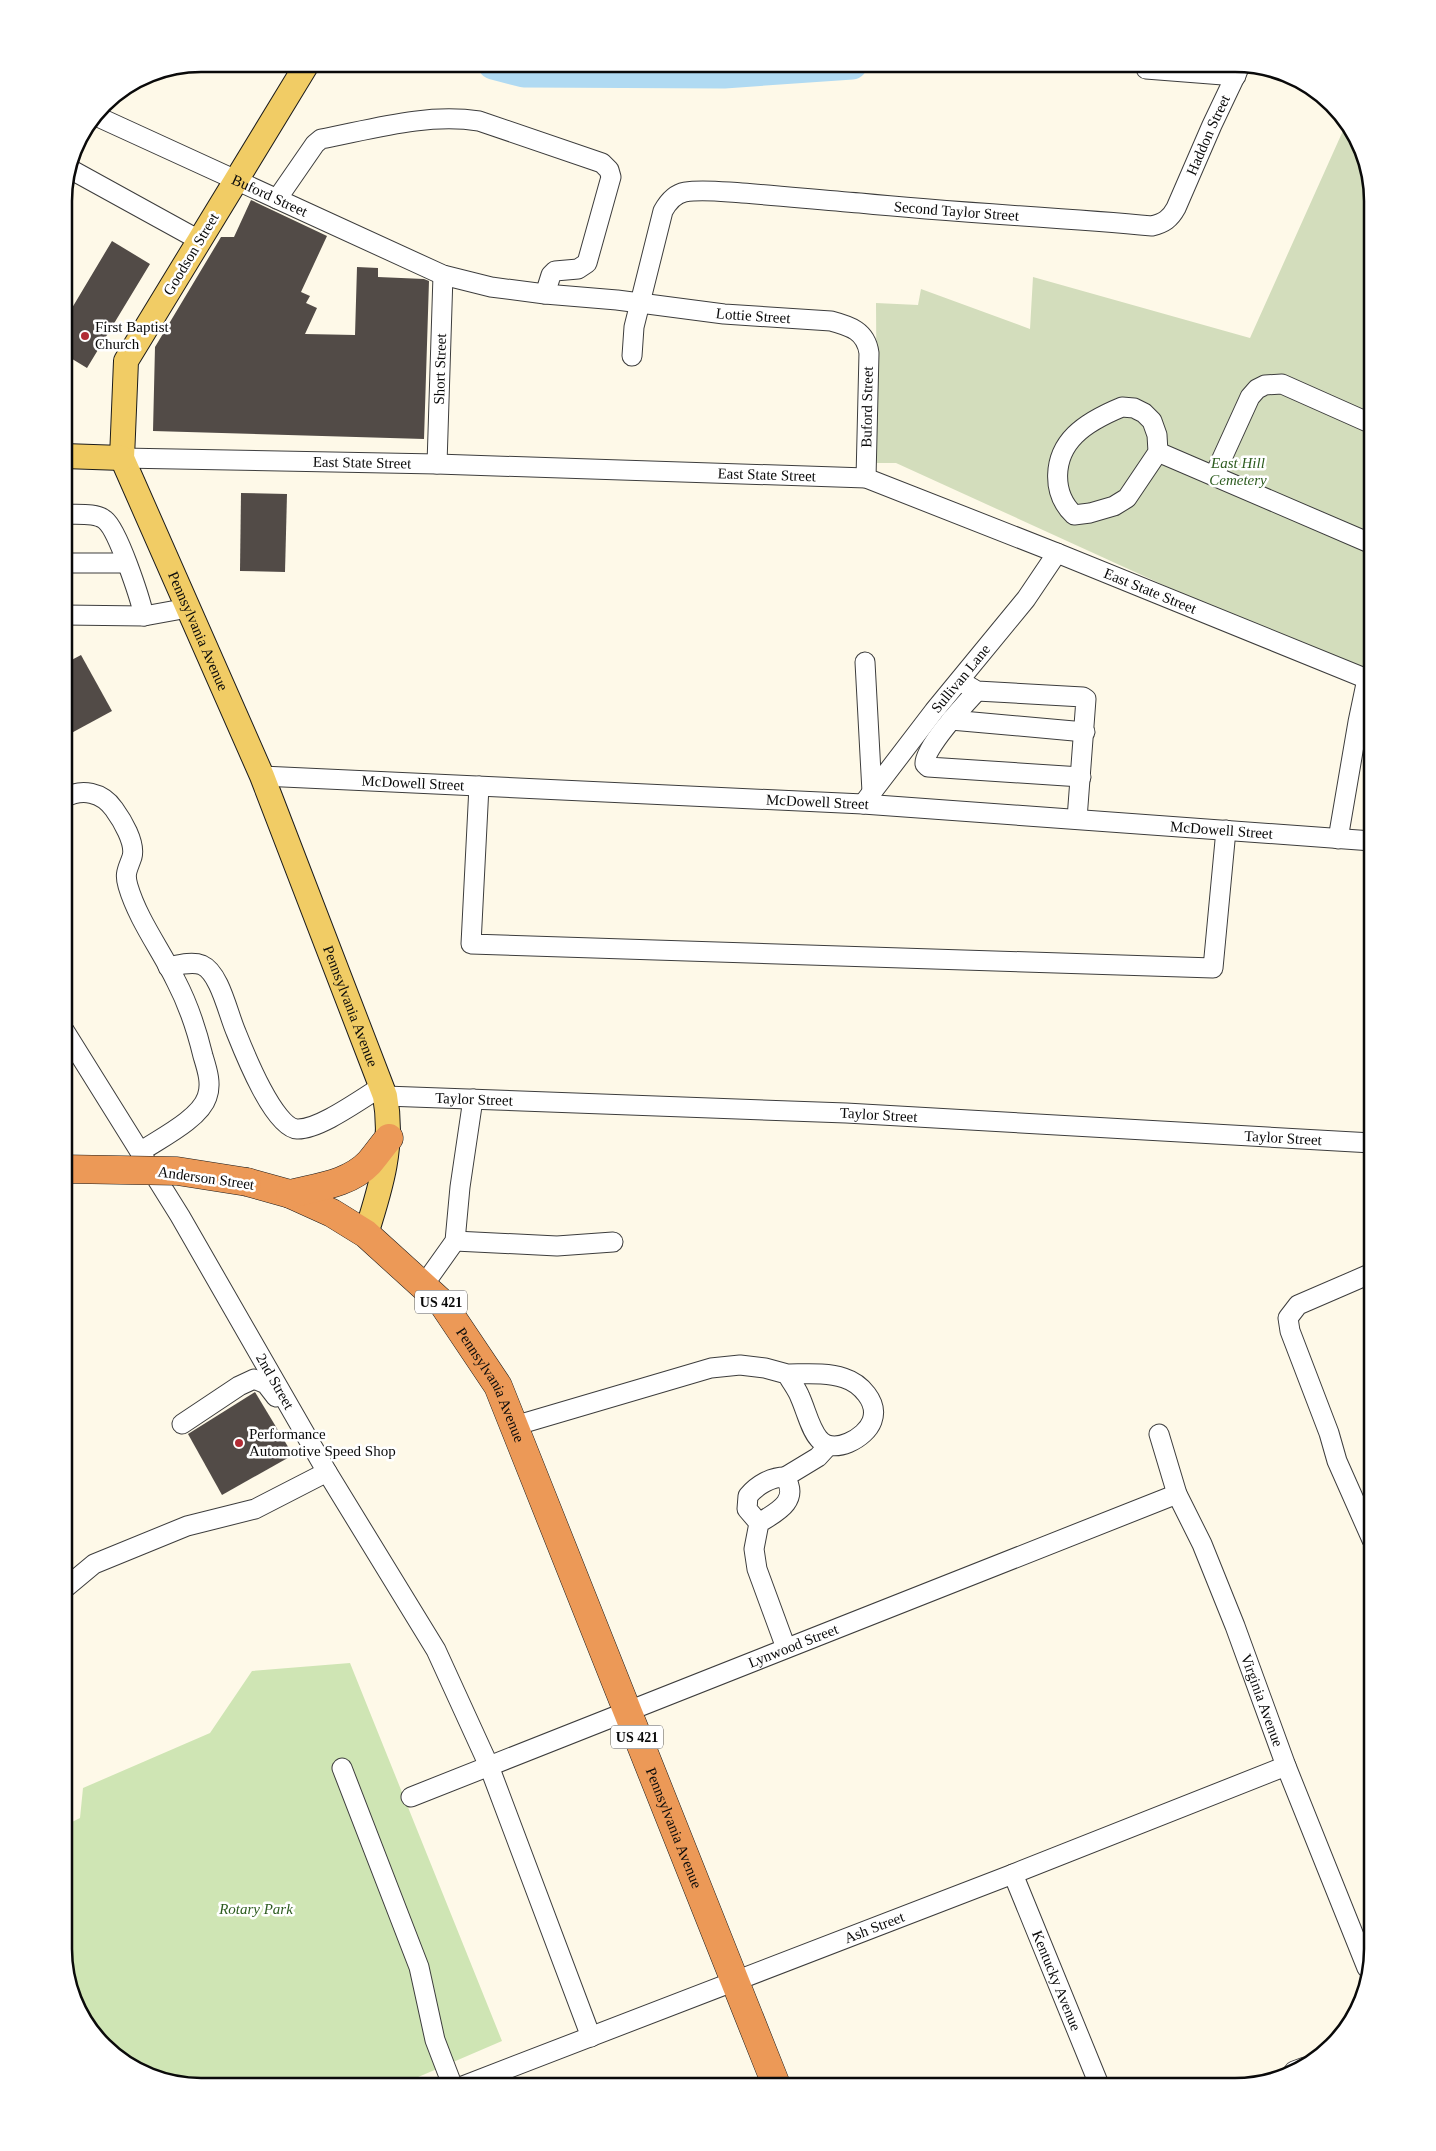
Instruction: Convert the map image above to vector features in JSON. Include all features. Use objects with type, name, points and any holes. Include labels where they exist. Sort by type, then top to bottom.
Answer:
[{"type":"highway","points":[[290,1194],[333,1184],[358,1172],[389,1138]]},
{"type":"highway","name":"Anderson Street","points":[[72,1169],[177,1172],[247,1182],[290,1194],[332,1213],[366,1234]]},
{"type":"highway","name":"Pennsylvania Avenue","points":[[366,1234],[443,1304],[498,1386],[773,2078]]},
{"type":"main road","name":"Goodson Street","points":[[122,458],[126,361],[301,73]]},
{"type":"main road","points":[[73,456],[122,458]]},
{"type":"main road","name":"Pennsylvania Avenue","points":[[122,458],[262,776],[383,1092],[388,1113],[389,1138],[385,1169],[366,1234]]},
{"type":"street","name":"Haddon Street","points":[[1176,208],[1237,73]]},
{"type":"street","name":"Buford Street","points":[[102,119],[443,275]]},
{"type":"street","points":[[277,199],[321,139],[418,120],[462,119],[479,121],[602,163],[609,170],[611,177],[588,263],[578,269],[555,271],[551,275],[546,294]]},
{"type":"street","points":[[76,172],[199,240]]},
{"type":"street","name":"Second Taylor Street","points":[[639,304],[663,211],[669,201],[678,194],[686,192],[728,192],[946,212],[1152,226],[1162,224],[1171,217],[1176,208]]},
{"type":"street","name":"Lottie Street","points":[[443,275],[491,287],[546,294],[724,314],[831,321],[853,327],[862,336]]},
{"type":"street","name":"Short Street","points":[[437,464],[443,275]]},
{"type":"street","points":[[632,356],[634,327],[639,304]]},
{"type":"street","name":"Buford Street","points":[[862,336],[868,353],[866,478]]},
{"type":"street","points":[[1214,476],[1250,397],[1257,389],[1265,385],[1282,384],[1364,420]]},
{"type":"street","points":[[1122,407],[1134,408],[1144,413],[1152,421],[1157,435],[1158,452],[1127,498],[1114,506],[1090,513],[1074,515],[1065,506],[1059,493],[1056,479],[1058,467],[1064,451],[1074,436],[1086,425],[1122,407]]},
{"type":"street","points":[[1158,452],[1364,541]]},
{"type":"street","name":"East State Street","points":[[122,458],[437,464],[866,478],[1364,678]]},
{"type":"street","points":[[73,515],[105,519],[112,528],[139,594],[144,616]]},
{"type":"street","name":"Sullivan Lane","points":[[867,798],[934,711],[1026,599],[1057,553]]},
{"type":"street","points":[[73,563],[126,563]]},
{"type":"street","points":[[73,615],[144,616],[188,608]]},
{"type":"street","points":[[865,662],[867,798]]},
{"type":"street","points":[[960,681],[977,691],[1083,697],[1087,703],[1077,819]]},
{"type":"street","points":[[977,691],[951,720],[926,755],[925,764],[928,767],[1081,777]]},
{"type":"street","points":[[1338,839],[1358,722],[1364,701]]},
{"type":"street","points":[[951,720],[1085,732]]},
{"type":"street","name":"McDowell Street","points":[[262,776],[479,786],[867,798],[1077,819],[1364,841]]},
{"type":"street","points":[[479,786],[471,944],[1213,968],[1226,830]]},
{"type":"street","points":[[73,795],[84,792],[101,796],[113,808],[130,840],[133,856],[126,869],[127,885],[147,928],[177,983],[199,1042],[209,1078],[207,1098],[195,1115],[140,1152]]},
{"type":"street","points":[[168,967],[186,964],[202,965],[215,976],[236,1033],[269,1104],[284,1122],[294,1129],[309,1128],[383,1092]]},
{"type":"street","name":"2nd Street","points":[[73,1044],[180,1216],[255,1350],[319,1476],[436,1650],[488,1766],[591,2037]]},
{"type":"street","name":"Taylor Street","points":[[383,1092],[473,1099],[846,1113],[1364,1142]]},
{"type":"street","points":[[423,1286],[454,1241],[473,1099]]},
{"type":"street","points":[[454,1241],[557,1246],[613,1242]]},
{"type":"street","points":[[1364,1276],[1298,1305],[1288,1318],[1290,1331],[1329,1433],[1337,1461],[1364,1522]]},
{"type":"street","points":[[254,1379],[255,1350]]},
{"type":"street","points":[[514,1426],[711,1368],[740,1365],[765,1368],[787,1374],[818,1373],[845,1378],[864,1390],[873,1404],[873,1421],[864,1433],[843,1445],[828,1446],[819,1440],[799,1394],[787,1374]]},
{"type":"street","points":[[72,1581],[94,1564],[187,1526],[255,1509],[319,1476],[303,1450],[279,1401],[266,1384],[254,1379],[239,1386],[182,1424]]},
{"type":"street","name":"Virginia Avenue","points":[[1159,1434],[1177,1494],[1202,1544],[1232,1617],[1286,1766],[1363,1958]]},
{"type":"street","points":[[759,1523],[747,1509],[748,1496],[756,1487],[778,1477],[785,1477],[818,1457],[828,1446]]},
{"type":"street","points":[[785,1477],[789,1484],[790,1496],[782,1509],[759,1523],[754,1549],[757,1570],[786,1648]]},
{"type":"street","name":"Lynwood Street","points":[[411,1797],[1177,1494]]},
{"type":"street","name":"Ash Street","points":[[484,2078],[1013,1874],[1286,1766]]},
{"type":"street","points":[[342,1768],[419,1968],[435,2040],[449,2078]]},
{"type":"street","name":"Kentucky Avenue","points":[[1013,1874],[1096,2078]]},
{"type":"green space","name":"East Hill Cemetery","points":[[1343,132],[1354,152],[1359,168],[1364,202],[1364,676],[896,463],[877,463],[876,303],[918,305],[921,289],[1030,329],[1033,277],[1250,338]]},
{"type":"green space","name":"Rotary Park","points":[[350,1663],[502,2041],[416,2078],[193,2078],[152,2069],[123,2052],[99,2028],[82,1999],[77,1983],[72,1949],[72,1822],[80,1818],[83,1788],[210,1733],[252,1671]]},
{"type":"building","points":[[251,200],[327,236],[301,292],[310,296],[306,303],[317,308],[305,334],[355,335],[357,267],[378,268],[378,277],[424,279],[429,281],[424,439],[153,431],[155,347],[221,237],[234,237]]},
{"type":"building","name":"First Baptist Church","points":[[112,241],[150,264],[87,368],[73,359],[73,306]]},
{"type":"building","points":[[241,493],[287,494],[285,572],[240,571]]},
{"type":"building","points":[[81,655],[112,711],[73,732],[73,659]]},
{"type":"building","name":"Performance Automotive Speed Shop","points":[[255,1392],[293,1455],[222,1495],[188,1434]]},
{"type":"place","name":"First Baptist Church","points":[[85,336]]},
{"type":"place","name":"Performance Automotive Speed Shop","points":[[239,1443]]}]
